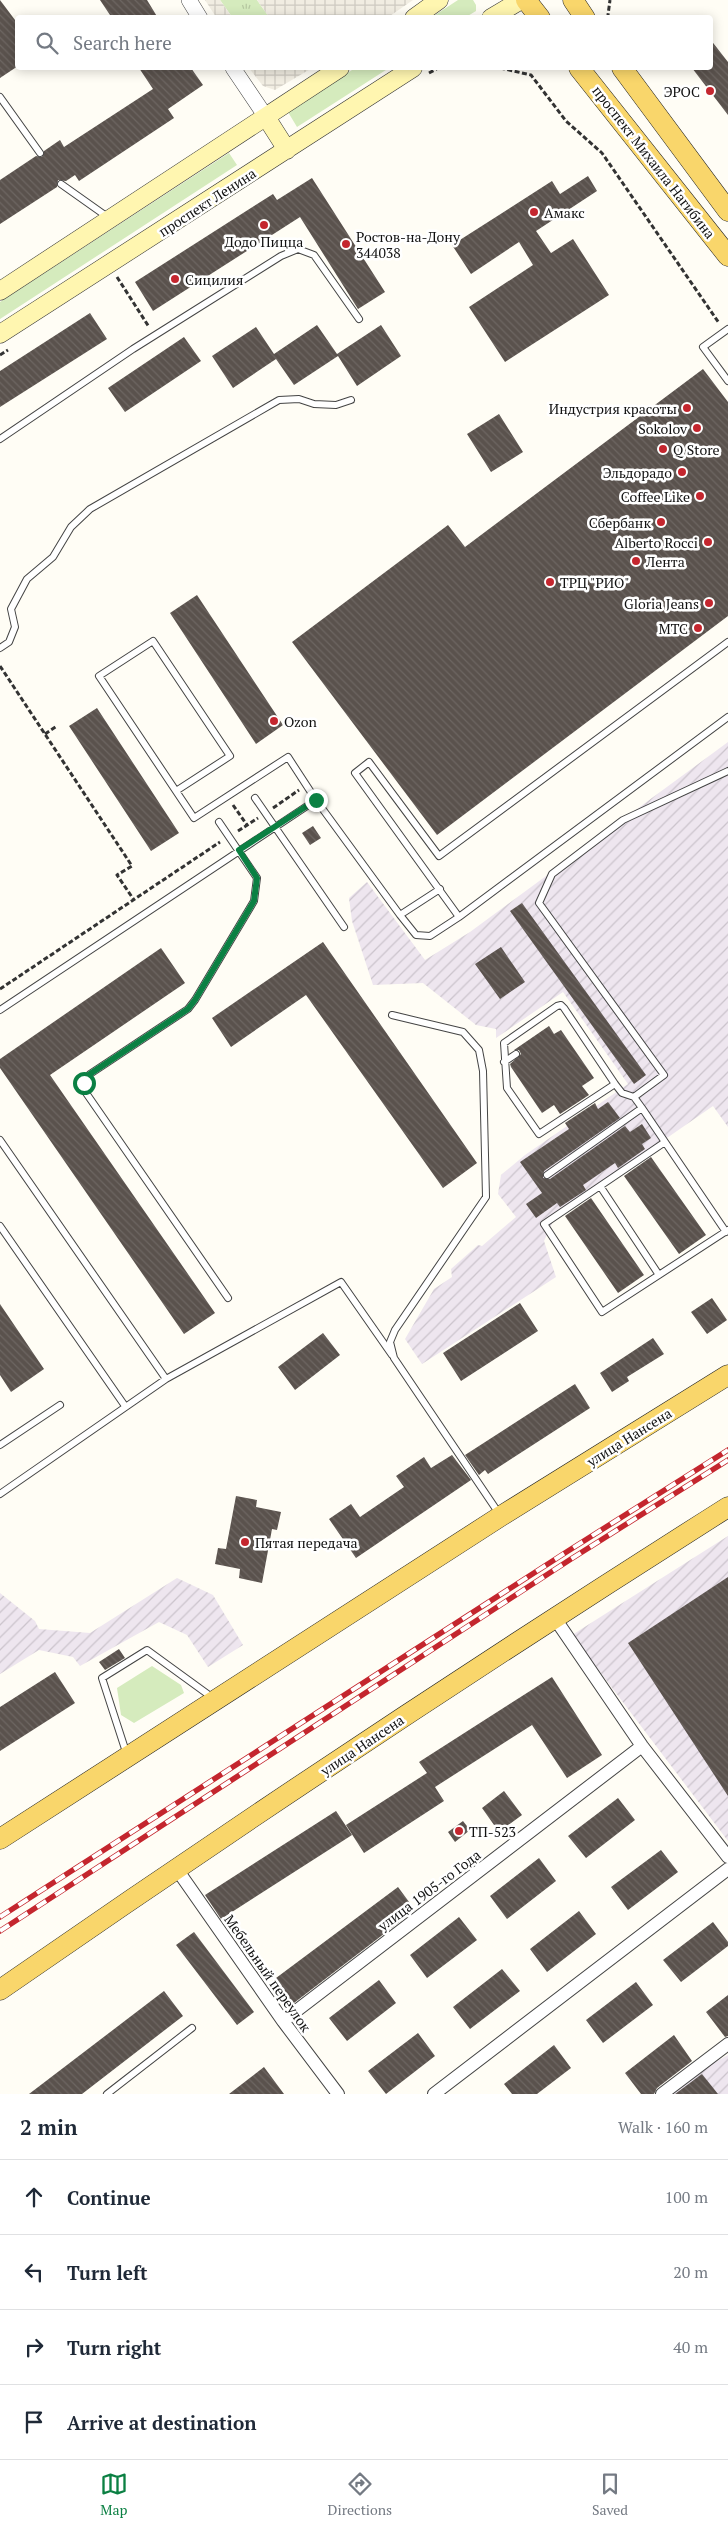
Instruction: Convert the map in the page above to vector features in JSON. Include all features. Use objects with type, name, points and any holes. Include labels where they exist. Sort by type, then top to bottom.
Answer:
[{"type":"main road","points":[[418,15],[439,0]]},
{"type":"main road","points":[[496,15],[520,0]]},
{"type":"main road","points":[[526,0],[538,15]]},
{"type":"main road","points":[[573,0],[584,15]]},
{"type":"main road","points":[[0,291],[337,70]]},
{"type":"main road","name":"проспект Ленина","points":[[0,334],[409,70]]},
{"type":"main road","name":"проспект Михаила Нагибина","points":[[581,70],[728,256]]},
{"type":"main road","name":"проспект Михаила Нагибина","points":[[623,70],[728,211]]},
{"type":"main road","points":[[266,117],[287,150]]},
{"type":"main road","name":"улица Нансена","points":[[0,1839],[501,1516],[728,1375]]},
{"type":"main road","name":"улица Нансена","points":[[0,1990],[176,1868],[554,1617],[728,1507]]},
{"type":"street","points":[[189,0],[198,15]]},
{"type":"street","points":[[234,70],[266,117]]},
{"type":"street","points":[[554,1617],[642,1746],[728,1858]]},
{"type":"street","name":"улица 1905-го Года","points":[[283,2021],[642,1746]]},
{"type":"street","name":"Мебельный переулок","points":[[176,1868],[283,2021],[338,2094]]},
{"type":"street","points":[[434,2094],[728,1869]]},
{"type":"street","points":[[662,2094],[728,2044]]},
{"type":"lane","points":[[0,97],[40,153]]},
{"type":"lane","points":[[61,184],[110,219]]},
{"type":"lane","points":[[0,439],[154,336],[281,256],[298,249],[314,255],[358,319]]},
{"type":"lane","points":[[726,330],[703,347],[728,381]]},
{"type":"lane","points":[[0,648],[9,642],[15,627],[12,609],[27,579],[53,557],[71,527],[90,509],[279,400],[299,399],[314,404],[336,405],[351,400]]},
{"type":"lane","points":[[176,792],[230,756],[153,641],[99,676],[176,792],[194,818],[288,757],[316,800],[400,915],[416,935],[430,936],[460,917],[728,717]]},
{"type":"lane","points":[[460,917],[355,773],[369,762],[440,856],[728,642]]},
{"type":"lane","points":[[634,1097],[664,1075],[539,903],[552,874],[623,820],[728,771]]},
{"type":"lane","points":[[255,798],[344,927]]},
{"type":"lane","points":[[0,1010],[316,800]]},
{"type":"lane","points":[[220,822],[257,878],[254,901],[188,1009],[90,1074],[84,1083],[84,1090],[228,1298]]},
{"type":"lane","points":[[400,915],[440,889]]},
{"type":"lane","points":[[615,1084],[539,1134],[508,1092],[503,1047],[507,1039],[557,1006],[561,1006],[622,1093],[634,1097],[727,1231],[602,1312],[544,1224],[665,1142]]},
{"type":"lane","points":[[392,1015],[463,1032],[480,1050],[483,1072],[486,1197],[395,1330],[390,1342],[394,1358]]},
{"type":"lane","points":[[504,1062],[516,1054]]},
{"type":"lane","points":[[547,1175],[642,1108]]},
{"type":"lane","points":[[0,1140],[166,1378]]},
{"type":"lane","points":[[600,1186],[659,1275]]},
{"type":"lane","points":[[0,1226],[126,1406]]},
{"type":"lane","points":[[0,1494],[166,1378],[341,1282],[501,1516]]},
{"type":"lane","points":[[0,1445],[60,1405]]},
{"type":"lane","points":[[128,1757],[102,1678],[147,1650],[216,1700]]},
{"type":"lane","points":[[107,2094],[192,2028]]},
{"type":"path","points":[[608,15],[610,0]]},
{"type":"path","points":[[509,70],[531,75],[566,121],[602,153],[726,330]]},
{"type":"path","points":[[109,264],[154,336]]},
{"type":"path","points":[[0,666],[132,866],[117,876],[134,900]]},
{"type":"path","points":[[45,734],[57,726]]},
{"type":"path","points":[[0,989],[307,786]]},
{"type":"path","points":[[232,803],[247,826]]},
{"type":"shaded area","points":[[205,0],[220,0],[231,15],[215,15]]},
{"type":"shaded area","points":[[257,0],[413,0],[391,15],[268,15]]},
{"type":"shaded area","points":[[251,70],[309,70],[275,90],[263,86]]},
{"type":"shaded area","points":[[728,742],[728,1127],[713,1106],[556,1215],[544,1241],[556,1277],[422,1364],[405,1339],[434,1289],[452,1277],[451,1269],[478,1245],[482,1246],[516,1217],[498,1194],[501,1175],[525,1155],[628,1084],[563,992],[496,1038],[496,1029],[476,1025],[423,983],[373,985],[352,921],[349,898],[367,882],[425,960],[470,932]]},
{"type":"shaded area","points":[[728,1536],[728,1841],[572,1635]]},
{"type":"shaded area","points":[[177,1578],[213,1595],[243,1645],[208,1667],[187,1635],[159,1622],[80,1666],[73,1657],[39,1650],[0,1674],[0,1593],[35,1621],[39,1629],[90,1633]]},
{"type":"shaded area","points":[[728,2055],[728,2094],[672,2094],[710,2065]]},
{"type":"green space","points":[[220,0],[257,0],[268,15],[231,15]]},
{"type":"green space","points":[[458,0],[473,0],[476,5],[476,11],[469,15],[435,15]]},
{"type":"green space","points":[[352,70],[386,70],[297,127],[288,112]]},
{"type":"green space","points":[[229,153],[237,165],[0,319],[0,302]]},
{"type":"green space","points":[[152,1666],[181,1685],[184,1693],[134,1723],[121,1715],[117,1688]]},
{"type":"building","points":[[0,0],[15,20],[15,68],[0,78]]},
{"type":"building","points":[[100,0],[147,0],[156,15],[110,15]]},
{"type":"building","points":[[713,43],[728,62],[728,115],[694,70],[713,70]]},
{"type":"building","points":[[140,70],[192,70],[203,85],[168,109],[174,118],[79,181],[75,175],[66,181],[58,180],[57,187],[0,224],[0,180],[36,156],[42,157],[44,151],[60,140],[64,147],[153,89]]},
{"type":"building","points":[[588,176],[597,191],[536,231],[551,253],[573,239],[609,295],[505,362],[469,307],[533,265],[519,242],[471,274],[452,245],[552,181],[560,194]]},
{"type":"building","points":[[312,178],[385,292],[358,309],[300,217],[153,311],[135,282],[273,194],[277,200]]},
{"type":"building","points":[[90,313],[107,339],[0,407],[0,371]]},
{"type":"building","points":[[317,325],[337,354],[381,325],[401,356],[357,386],[338,356],[294,385],[276,359],[233,388],[212,356],[256,327],[274,354]]},
{"type":"building","points":[[184,337],[201,361],[125,412],[108,388]]},
{"type":"building","name":"ТРЦ \"РИО\"","points":[[703,369],[728,402],[728,616],[437,835],[292,642],[448,525],[465,547]]},
{"type":"building","points":[[499,414],[523,452],[491,472],[467,434]]},
{"type":"building","points":[[197,595],[283,725],[256,744],[170,613]]},
{"type":"building","points":[[97,708],[179,833],[151,851],[69,726]]},
{"type":"building","points":[[313,826],[321,838],[310,845],[302,833]]},
{"type":"building","points":[[522,903],[646,1075],[634,1084],[510,911]]},
{"type":"building","points":[[323,942],[477,1163],[443,1188],[306,995],[231,1047],[212,1018]]},
{"type":"building","points":[[501,947],[525,982],[500,999],[475,964]]},
{"type":"building","points":[[161,948],[185,983],[50,1075],[215,1313],[184,1334],[0,1068],[0,1059]]},
{"type":"building","points":[[549,1026],[554,1034],[561,1030],[594,1078],[582,1086],[589,1095],[560,1114],[554,1105],[542,1113],[510,1064],[521,1054],[519,1050],[514,1050]]},
{"type":"building","points":[[608,1102],[620,1118],[544,1171],[543,1178],[550,1179],[625,1126],[630,1132],[642,1124],[651,1138],[642,1144],[645,1149],[618,1168],[615,1163],[583,1185],[586,1190],[560,1207],[557,1203],[536,1218],[526,1204],[542,1193],[520,1162],[569,1129],[565,1123],[595,1103],[598,1109]]},
{"type":"building","points":[[651,1157],[706,1235],[679,1254],[624,1176]]},
{"type":"building","points":[[591,1198],[644,1275],[618,1293],[565,1216]]},
{"type":"building","points":[[712,1298],[727,1320],[707,1334],[691,1312]]},
{"type":"building","points":[[520,1303],[538,1331],[461,1381],[443,1353]]},
{"type":"building","points":[[0,1304],[44,1369],[11,1392],[0,1375]]},
{"type":"building","points":[[323,1333],[340,1355],[295,1390],[278,1367]]},
{"type":"building","points":[[653,1338],[664,1354],[627,1377],[629,1381],[612,1392],[600,1373]]},
{"type":"building","points":[[575,1384],[590,1408],[488,1474],[485,1470],[479,1475],[465,1455]]},
{"type":"building","points":[[452,1455],[471,1480],[356,1558],[329,1519],[351,1504],[360,1517],[404,1487],[396,1476],[424,1457],[431,1468]]},
{"type":"building","points":[[236,1496],[257,1500],[256,1507],[281,1512],[277,1530],[272,1529],[262,1583],[239,1578],[240,1569],[215,1564],[218,1548],[226,1549]]},
{"type":"building","points":[[728,1577],[728,1796],[628,1643]]},
{"type":"building","points":[[119,1649],[125,1658],[105,1670],[99,1662]]},
{"type":"building","points":[[55,1672],[75,1703],[0,1751],[0,1707]]},
{"type":"building","points":[[552,1677],[602,1755],[567,1778],[532,1725],[435,1787],[444,1801],[364,1853],[346,1825],[427,1773],[419,1762]]},
{"type":"building","points":[[504,1791],[522,1815],[499,1832],[482,1808]]},
{"type":"building","points":[[618,1798],[635,1820],[586,1858],[568,1836]]},
{"type":"building","points":[[336,1811],[352,1835],[221,1919],[205,1895]]},
{"type":"building","name":"ТП-523","points":[[463,1821],[470,1830],[455,1842],[448,1832]]},
{"type":"building","points":[[661,1850],[678,1872],[628,1910],[611,1887]]},
{"type":"building","points":[[539,1858],[556,1881],[507,1919],[490,1896]]},
{"type":"building","points":[[398,1887],[415,1910],[290,2006],[272,1981]]},
{"type":"building","points":[[579,1911],[596,1934],[547,1972],[530,1949]]},
{"type":"building","points":[[459,1917],[477,1940],[427,1978],[410,1955]]},
{"type":"building","points":[[713,1922],[728,1942],[728,1946],[681,1982],[663,1960]]},
{"type":"building","points":[[194,1932],[254,2012],[237,2025],[176,1945]]},
{"type":"building","points":[[502,1969],[520,1991],[470,2029],[453,2007]]},
{"type":"building","points":[[379,1980],[396,2003],[347,2041],[329,2018]]},
{"type":"building","points":[[636,1982],[653,2005],[603,2043],[586,2020]]},
{"type":"building","points":[[164,1991],[183,2016],[82,2094],[29,2094]]},
{"type":"building","points":[[728,1995],[728,2036],[725,2037],[706,2012]]},
{"type":"building","points":[[418,2033],[435,2056],[386,2094],[368,2071]]},
{"type":"building","points":[[674,2035],[692,2061],[657,2088],[654,2094],[641,2094],[625,2073]]},
{"type":"building","points":[[554,2045],[571,2068],[537,2094],[512,2094],[504,2084]]},
{"type":"building","points":[[264,2067],[284,2094],[229,2094]]},
{"type":"building","points":[[702,2074],[718,2094],[675,2094]]},
{"type":"railway","points":[[0,1917],[728,1450]]},
{"type":"railway","points":[[0,1931],[571,1559],[728,1460]]},
{"type":"place","name":"ЭРОС","points":[[710,91]]},
{"type":"place","name":"Амакс","points":[[534,212]]},
{"type":"place","name":"Додо Пицца","points":[[264,225]]},
{"type":"place","name":"Ростов-на-Дону 344038","points":[[346,244]]},
{"type":"place","name":"Сицилия","points":[[175,279]]},
{"type":"place","name":"Индустрия красоты","points":[[687,408]]},
{"type":"place","name":"Sokolov","points":[[697,428]]},
{"type":"place","name":"Q Store","points":[[663,449]]},
{"type":"place","name":"Эльдорадо","points":[[682,472]]},
{"type":"place","name":"Coffee Like","points":[[700,496]]},
{"type":"place","name":"Сбербанк","points":[[661,522]]},
{"type":"place","name":"Alberto Rocci","points":[[708,542]]},
{"type":"place","name":"Лента","points":[[636,561]]},
{"type":"place","name":"ТРЦ \"РИО\"","points":[[550,582]]},
{"type":"place","name":"Gloria Jeans","points":[[709,603]]},
{"type":"place","name":"МТС","points":[[698,628]]},
{"type":"place","name":"Ozon","points":[[274,721]]},
{"type":"place","name":"Пятая передача","points":[[245,1542]]},
{"type":"place","name":"ТП-523","points":[[459,1831]]},
{"type":"route","points":[[84,1083],[90,1074],[188,1009],[254,901],[257,878],[239,850],[316,800]]}]
